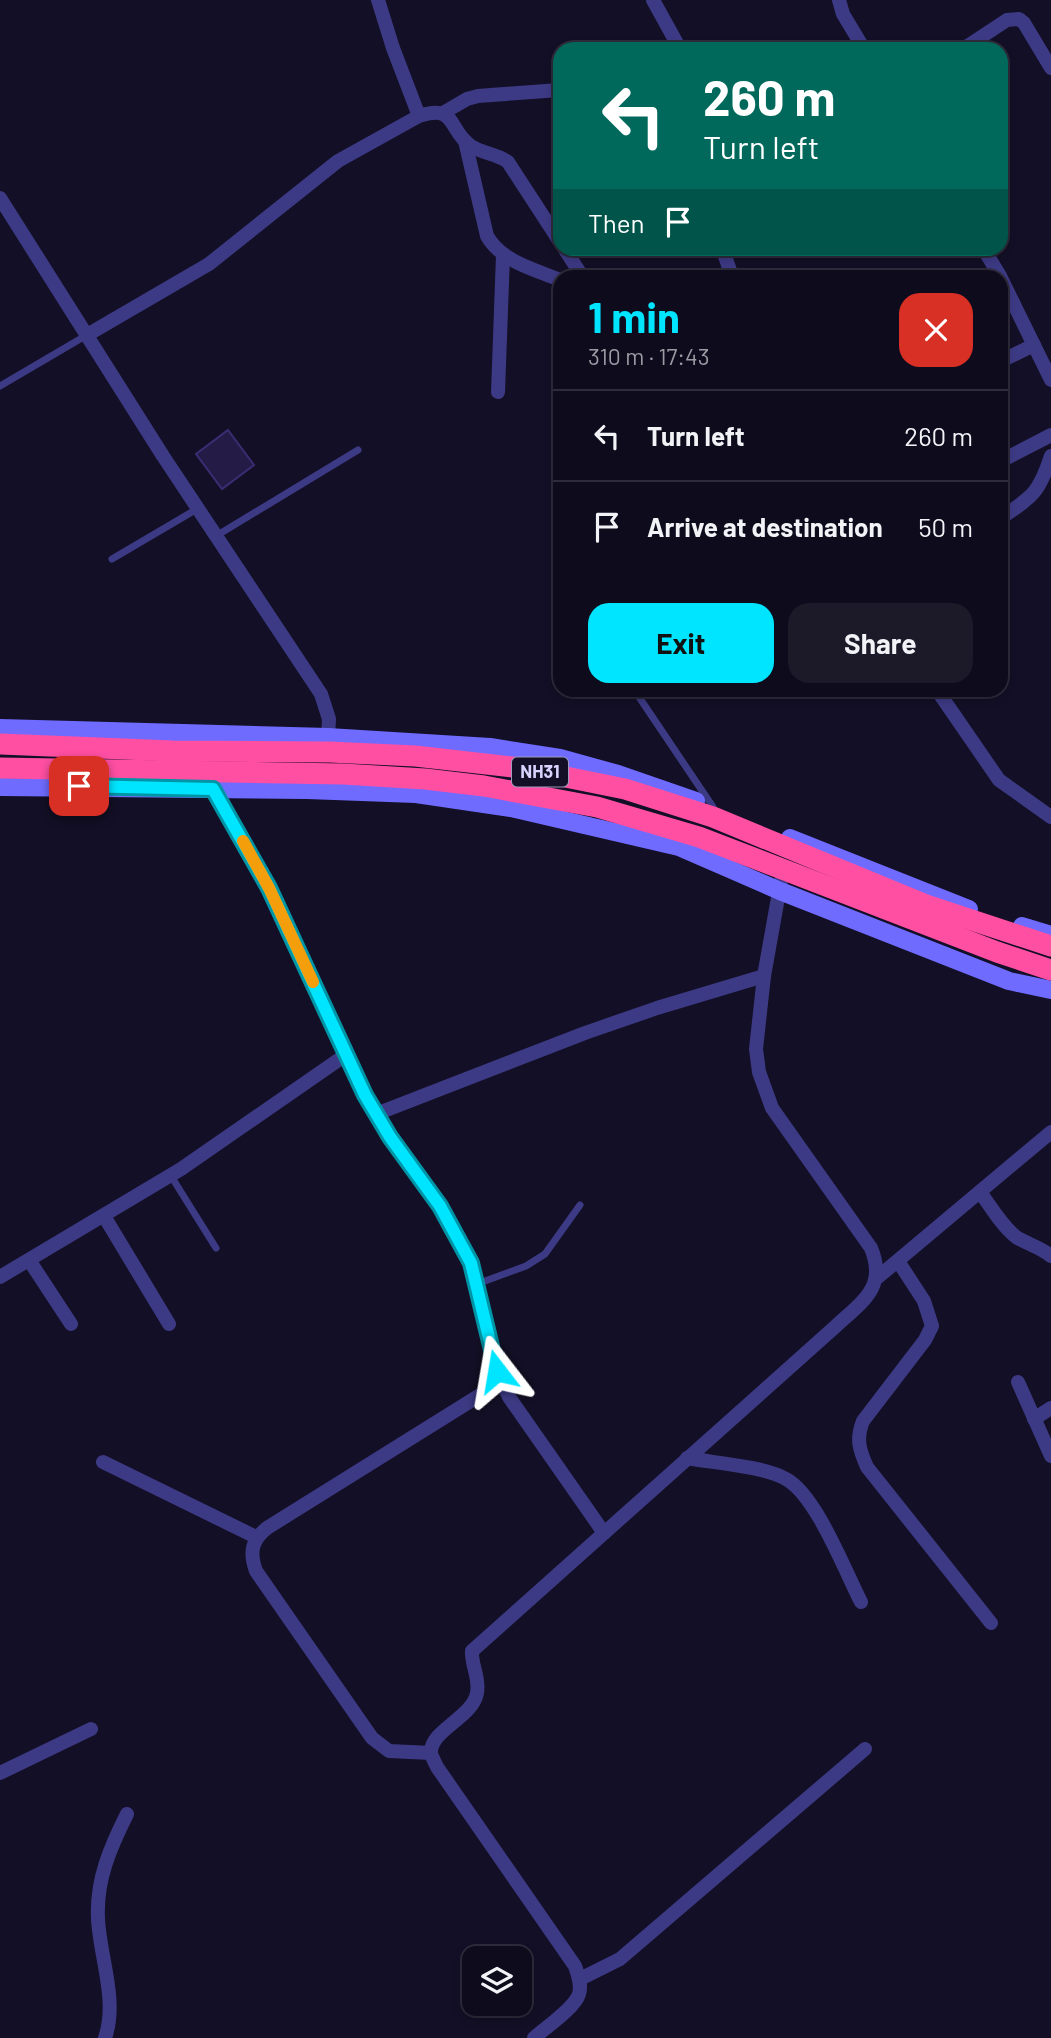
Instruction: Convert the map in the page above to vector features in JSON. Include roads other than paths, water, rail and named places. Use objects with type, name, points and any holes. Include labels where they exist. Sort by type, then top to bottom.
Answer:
[{"type":"highway","name":"NH31","points":[[0,744],[403,756],[521,768],[625,789],[713,817],[926,905],[1051,946]]},
{"type":"highway","name":"NH31","points":[[0,768],[343,774],[425,779],[484,786],[597,807],[699,837],[985,948],[1051,970]]},
{"type":"street","points":[[378,0],[419,116]]},
{"type":"street","points":[[653,0],[676,42]]},
{"type":"street","points":[[839,0],[843,14],[860,42]]},
{"type":"street","points":[[974,42],[1007,20],[1019,19],[1051,68]]},
{"type":"street","points":[[87,335],[209,264],[338,161],[419,116],[431,112],[443,113],[467,99],[478,96],[553,90]]},
{"type":"street","points":[[443,113],[465,141],[473,147],[497,154],[508,162],[553,227]]},
{"type":"street","points":[[465,141],[488,236],[493,246],[503,255],[553,277]]},
{"type":"street","points":[[0,198],[198,509],[321,694],[329,719],[328,737]]},
{"type":"street","points":[[498,393],[503,255]]},
{"type":"street","points":[[1008,291],[1034,345],[1046,356],[1051,380]]},
{"type":"street","points":[[1008,358],[1034,345]]},
{"type":"street","points":[[1008,457],[1051,435]]},
{"type":"street","points":[[1008,513],[1033,495],[1042,484],[1051,456]]},
{"type":"street","points":[[942,697],[999,780],[1051,817]]},
{"type":"street","points":[[0,729],[328,737],[490,747],[560,758],[618,774],[713,807],[972,911],[1051,935]]},
{"type":"street","points":[[0,787],[416,794],[511,808],[679,847],[780,891],[1009,981],[1051,990]]},
{"type":"street","points":[[213,789],[269,888],[376,1114],[451,1223],[471,1263],[501,1382],[604,1533]]},
{"type":"street","points":[[534,2038],[568,2009],[579,1995],[580,1979],[575,1966],[437,1767],[431,1753],[434,1742],[472,1705],[478,1693],[477,1677],[471,1661],[472,1651],[871,1293],[877,1278],[877,1263],[871,1248],[772,1108],[764,1092],[756,1049],[764,976],[780,891],[783,835]]},
{"type":"street","points":[[376,1114],[657,1007],[764,976]]},
{"type":"street","points":[[0,1277],[170,1176],[347,1054]]},
{"type":"street","points":[[877,1278],[1051,1132]]},
{"type":"street","points":[[981,1192],[1010,1232],[1051,1256]]},
{"type":"street","points":[[104,1216],[169,1324]]},
{"type":"street","points":[[29,1260],[71,1324]]},
{"type":"street","points":[[898,1261],[924,1301],[932,1326],[925,1340],[863,1421],[858,1447],[867,1467],[991,1623]]},
{"type":"street","points":[[431,1753],[389,1751],[372,1738],[256,1571],[252,1549],[256,1537],[267,1528],[501,1382]]},
{"type":"street","points":[[1018,1382],[1051,1456]]},
{"type":"street","points":[[1034,1419],[1051,1408]]},
{"type":"street","points":[[687,1458],[770,1473],[795,1485],[812,1506],[861,1602]]},
{"type":"street","points":[[103,1462],[256,1537]]},
{"type":"street","points":[[0,1773],[91,1729]]},
{"type":"street","points":[[580,1979],[620,1959],[865,1749]]},
{"type":"street","points":[[104,2038],[109,2026],[110,2008],[98,1919],[100,1886],[108,1854],[127,1814]]},
{"type":"lane","points":[[0,386],[87,335]]},
{"type":"lane","points":[[216,536],[358,450]]},
{"type":"lane","points":[[111,559],[198,509]]},
{"type":"lane","points":[[639,697],[713,807]]},
{"type":"lane","points":[[170,1176],[216,1248]]},
{"type":"lane","points":[[477,1284],[526,1266],[545,1254],[580,1205]]}]
